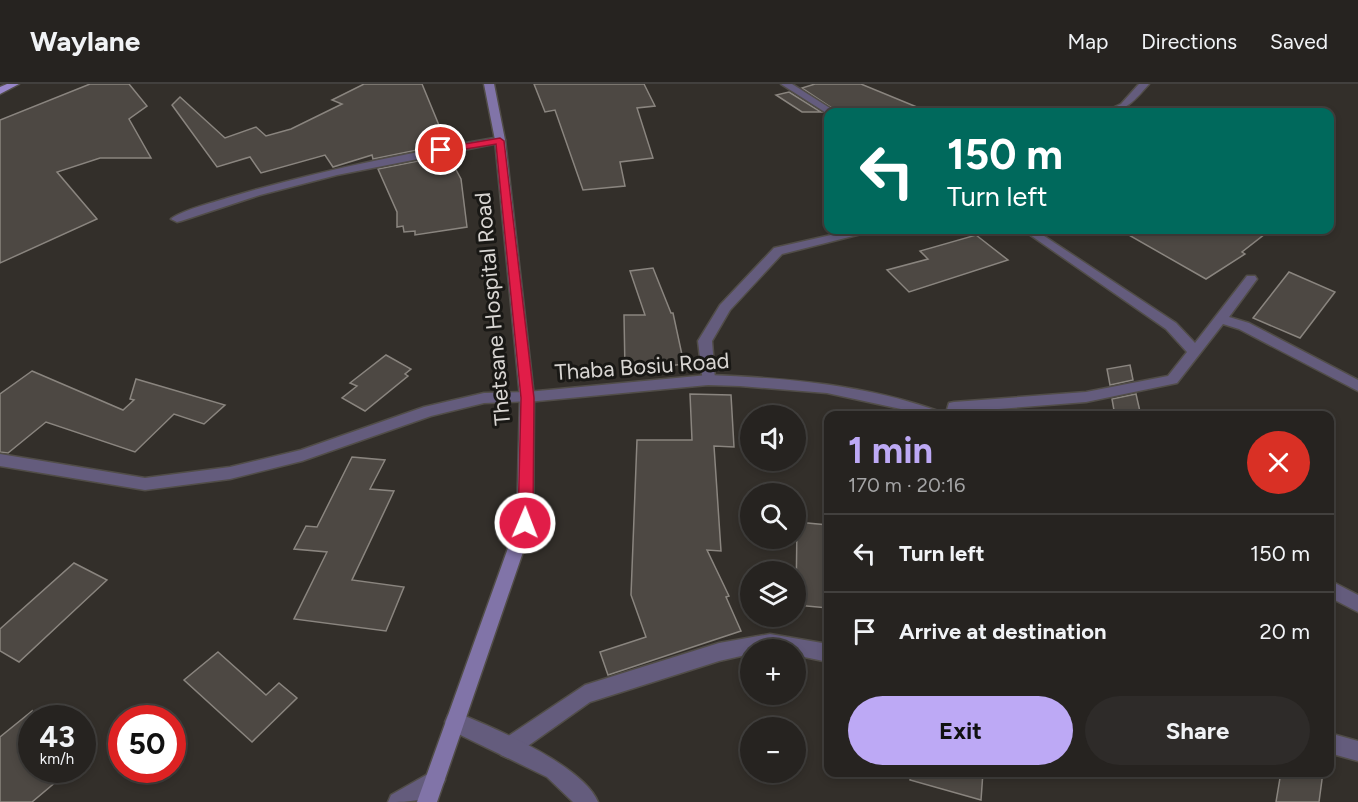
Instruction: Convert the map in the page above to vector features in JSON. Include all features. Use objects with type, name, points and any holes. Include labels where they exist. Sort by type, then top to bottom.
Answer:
[{"type":"main road","points":[[0,91],[14,84]]},
{"type":"main road","name":"Thetsane Hospital Road","points":[[427,802],[525,523],[527,398],[500,141],[489,84]]},
{"type":"street","points":[[786,84],[825,108]]},
{"type":"street","points":[[1119,108],[1124,106],[1143,84]]},
{"type":"street","points":[[177,219],[271,187],[317,175],[500,141]]},
{"type":"street","points":[[708,380],[705,341],[725,308],[778,251],[848,234]]},
{"type":"street","points":[[1034,234],[1171,326],[1195,352]]},
{"type":"street","points":[[953,411],[954,407],[1086,397],[1172,380],[1251,279]]},
{"type":"street","points":[[1220,319],[1244,326],[1358,386]]},
{"type":"street","name":"Thaba Bosiu Road","points":[[0,460],[145,484],[230,473],[302,455],[429,411],[484,398],[527,398],[708,380],[785,383],[827,388],[903,404],[922,411]]},
{"type":"street","points":[[1334,591],[1358,604]]},
{"type":"street","points":[[508,748],[585,694],[719,652],[770,642],[824,652]]},
{"type":"street","points":[[455,722],[554,770],[588,802]]},
{"type":"street","points":[[1334,745],[1358,751]]},
{"type":"street","points":[[398,802],[435,780]]},
{"type":"building","points":[[90,84],[129,84],[147,106],[129,119],[151,158],[100,158],[57,172],[97,219],[0,263],[0,120]]},
{"type":"building","points":[[364,84],[422,84],[443,135],[437,136],[442,145],[373,159],[372,155],[333,167],[325,155],[261,173],[250,157],[217,167],[172,105],[180,97],[225,138],[256,127],[266,136],[291,129],[342,104],[332,100]]},
{"type":"building","points":[[534,84],[644,84],[655,106],[637,108],[653,158],[620,162],[625,186],[583,190],[555,110],[545,112]]},
{"type":"building","points":[[815,84],[861,84],[919,108],[832,108],[802,88]]},
{"type":"building","points":[[789,92],[821,112],[802,112],[776,95]]},
{"type":"building","points":[[448,155],[461,179],[467,227],[415,235],[415,231],[404,232],[403,226],[397,227],[397,212],[378,169]]},
{"type":"building","points":[[1127,234],[1265,234],[1242,252],[1245,254],[1206,279]]},
{"type":"building","points":[[976,235],[1008,260],[909,292],[887,270],[928,259],[920,251]]},
{"type":"building","points":[[653,268],[671,313],[673,313],[684,364],[625,371],[624,315],[645,315],[630,271]]},
{"type":"building","points":[[1289,272],[1335,292],[1300,338],[1253,318]]},
{"type":"building","points":[[386,355],[411,369],[405,374],[408,376],[365,411],[342,398],[357,386],[350,383]]},
{"type":"building","points":[[1130,365],[1133,380],[1110,385],[1107,369]]},
{"type":"building","points":[[32,371],[123,410],[134,400],[130,399],[136,379],[225,405],[204,424],[174,414],[135,452],[46,422],[8,453],[0,452],[0,394]]},
{"type":"building","points":[[690,394],[731,395],[734,447],[714,446],[721,551],[707,550],[729,596],[726,597],[741,631],[608,675],[600,652],[646,637],[631,595],[637,440],[692,440]]},
{"type":"building","points":[[1136,394],[1140,411],[1114,411],[1112,399]]},
{"type":"building","points":[[352,457],[385,460],[370,489],[394,491],[352,580],[404,587],[386,631],[294,619],[327,552],[294,549],[306,526],[317,527]]},
{"type":"building","points":[[806,523],[824,525],[824,608],[806,606],[806,561],[797,561],[797,549],[806,549]]},
{"type":"building","points":[[74,563],[107,580],[19,662],[0,651],[0,629]]},
{"type":"building","points":[[218,652],[266,695],[279,683],[297,698],[252,742],[184,680]]},
{"type":"building","points":[[18,722],[18,783],[55,783],[32,802],[0,802],[0,737]]},
{"type":"building","points":[[910,777],[983,777],[981,800],[910,780]]},
{"type":"building","points":[[1280,777],[1322,777],[1319,802],[1276,802]]},
{"type":"route","points":[[441,150],[500,141],[527,398],[525,523]]}]
